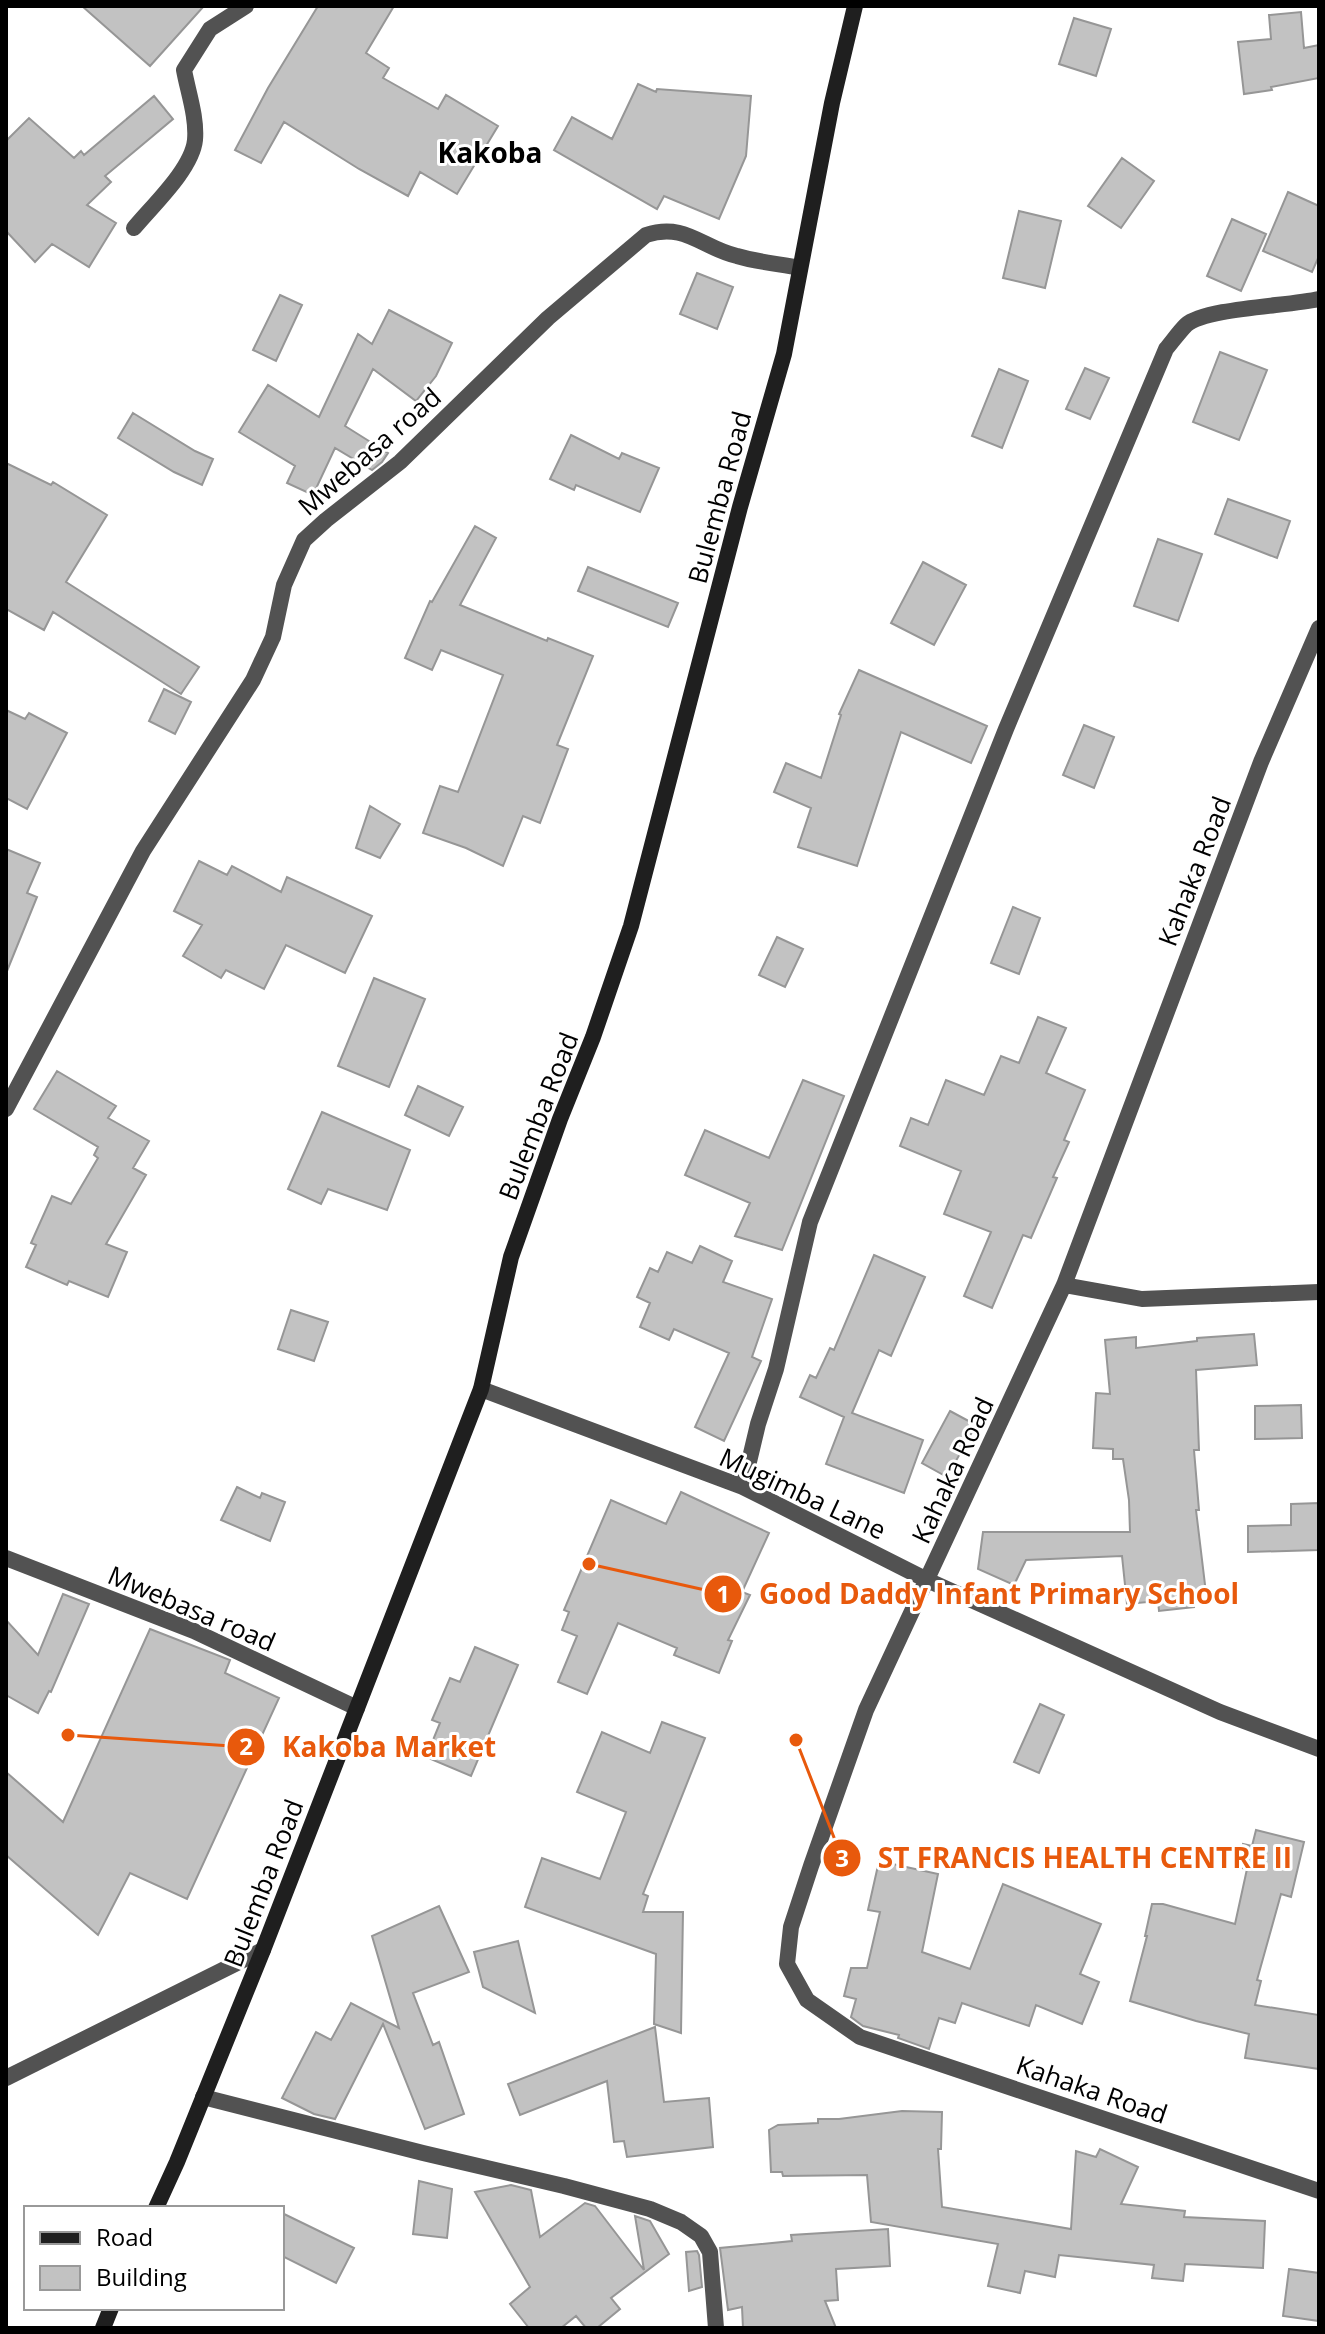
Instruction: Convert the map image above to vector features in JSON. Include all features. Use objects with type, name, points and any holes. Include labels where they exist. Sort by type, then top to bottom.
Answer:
[{"type":"main road","name":"Bulemba Road","points":[[157,2206],[263,1950],[481,1389],[511,1257],[631,926],[740,507],[784,354],[832,103],[855,6]]},
{"type":"street","points":[[134,228],[184,168],[195,142],[184,70],[210,29],[246,6]]},
{"type":"street","name":"Mwebasa road","points":[[6,1109],[143,851],[253,680],[273,637],[284,585],[304,540],[400,462],[548,318],[646,235],[662,230],[678,231],[735,256],[800,268]]},
{"type":"street","points":[[743,1487],[758,1424],[776,1369],[810,1222],[1006,729],[1166,349],[1187,324],[1204,316],[1319,299]]},
{"type":"street","name":"Kahaka Road","points":[[1319,628],[1261,762],[1064,1285],[866,1710],[791,1927],[787,1964],[807,2000],[860,2037],[1319,2191]]},
{"type":"street","points":[[1064,1285],[1142,1299],[1319,1292]]},
{"type":"street","name":"Mugimba Lane","points":[[481,1389],[743,1487],[927,1580],[1220,1712],[1319,1749]]},
{"type":"street","name":"Mwebasa road","points":[[6,1558],[194,1631],[357,1708]]},
{"type":"street","points":[[6,2078],[263,1950]]},
{"type":"street","points":[[203,2097],[564,2186],[650,2209],[681,2222],[701,2236],[710,2252],[716,2328]]},
{"type":"building","points":[[82,6],[204,6],[150,66]]},
{"type":"building","points":[[318,6],[394,6],[366,53],[389,68],[383,78],[438,109],[446,95],[498,126],[457,194],[420,172],[408,196],[284,122],[261,163],[235,150]]},
{"type":"building","points":[[1301,12],[1304,48],[1319,45],[1319,78],[1244,94],[1238,42],[1271,39],[1269,15]]},
{"type":"building","points":[[1074,18],[1111,29],[1096,76],[1059,64]]},
{"type":"building","points":[[638,84],[656,92],[657,89],[751,96],[746,156],[719,219],[664,196],[657,209],[554,150],[572,117],[612,139]]},
{"type":"building","points":[[154,96],[173,119],[105,176],[111,182],[87,205],[116,223],[89,267],[52,244],[35,262],[6,231],[6,141],[29,118],[74,158],[81,151],[84,155]]},
{"type":"building","points":[[1122,158],[1154,181],[1121,228],[1088,206]]},
{"type":"building","points":[[1288,192],[1319,206],[1319,256],[1312,272],[1263,251]]},
{"type":"building","points":[[1019,211],[1061,221],[1045,288],[1003,278]]},
{"type":"building","points":[[1232,219],[1266,234],[1241,291],[1207,276]]},
{"type":"building","points":[[697,273],[733,287],[717,329],[680,314]]},
{"type":"building","points":[[280,295],[302,305],[276,361],[253,350]]},
{"type":"building","points":[[389,310],[452,343],[436,376],[416,401],[373,369],[345,426],[388,453],[382,462],[372,470],[335,448],[313,495],[287,483],[295,466],[239,432],[268,385],[319,417],[358,334],[372,344]]},
{"type":"building","points":[[1220,352],[1267,370],[1239,440],[1193,422]]},
{"type":"building","points":[[1085,368],[1109,378],[1090,419],[1066,409]]},
{"type":"building","points":[[999,369],[1028,381],[1002,448],[972,436]]},
{"type":"building","points":[[133,413],[213,459],[202,485],[118,438]]},
{"type":"building","points":[[571,435],[619,459],[622,453],[659,468],[640,512],[576,485],[574,490],[550,479]]},
{"type":"building","points":[[6,463],[51,485],[53,482],[107,515],[66,582],[199,667],[181,694],[53,612],[44,630],[6,609]]},
{"type":"building","points":[[1228,499],[1290,521],[1277,558],[1215,534]]},
{"type":"building","points":[[475,526],[496,538],[460,605],[547,641],[548,638],[593,656],[557,745],[568,749],[540,823],[523,816],[503,866],[466,848],[423,833],[440,786],[458,792],[503,675],[441,650],[432,670],[405,658],[430,601]]},
{"type":"building","points":[[1158,539],[1202,554],[1178,621],[1134,606]]},
{"type":"building","points":[[923,562],[966,585],[934,645],[891,623]]},
{"type":"building","points":[[588,567],[678,603],[668,627],[578,591]]},
{"type":"building","points":[[859,670],[987,726],[971,763],[901,732],[857,866],[798,847],[811,808],[774,792],[786,763],[821,778],[839,714]]},
{"type":"building","points":[[164,689],[191,702],[175,734],[149,721]]},
{"type":"building","points":[[6,710],[25,719],[29,713],[67,733],[27,809],[6,798]]},
{"type":"building","points":[[1084,725],[1114,737],[1094,788],[1063,775]]},
{"type":"building","points":[[370,806],[400,824],[380,858],[356,848]]},
{"type":"building","points":[[6,849],[40,863],[27,893],[37,897],[7,971]]},
{"type":"building","points":[[199,861],[227,875],[232,866],[281,892],[287,877],[372,916],[345,973],[286,945],[264,989],[226,970],[221,978],[183,956],[202,925],[174,911]]},
{"type":"building","points":[[1013,907],[1040,918],[1019,974],[991,963]]},
{"type":"building","points":[[777,937],[803,949],[785,987],[759,975]]},
{"type":"building","points":[[374,978],[425,999],[389,1087],[338,1066]]},
{"type":"building","points":[[1038,1017],[1066,1028],[1046,1073],[1085,1090],[1064,1140],[1069,1142],[1053,1177],[1057,1178],[1031,1238],[1023,1235],[992,1308],[964,1296],[991,1232],[944,1214],[961,1171],[900,1146],[911,1118],[928,1125],[946,1080],[984,1095],[1001,1056],[1019,1063]]},
{"type":"building","points":[[57,1071],[116,1106],[108,1118],[149,1141],[133,1168],[146,1175],[106,1244],[127,1252],[108,1297],[69,1281],[67,1285],[26,1267],[36,1245],[31,1243],[52,1196],[71,1204],[98,1158],[94,1155],[98,1147],[34,1109]]},
{"type":"building","points":[[803,1080],[844,1096],[782,1250],[735,1236],[750,1203],[685,1175],[705,1130],[769,1158]]},
{"type":"building","points":[[418,1086],[463,1107],[449,1136],[405,1115]]},
{"type":"building","points":[[322,1112],[410,1150],[387,1210],[328,1189],[321,1204],[288,1189]]},
{"type":"building","points":[[700,1246],[732,1261],[723,1282],[772,1299],[752,1357],[761,1361],[724,1441],[695,1427],[729,1353],[674,1329],[669,1340],[640,1327],[650,1303],[637,1297],[650,1268],[658,1272],[667,1252],[692,1263]]},
{"type":"building","points":[[874,1255],[925,1277],[891,1356],[879,1350],[852,1413],[923,1440],[904,1493],[826,1464],[844,1417],[800,1397],[810,1375],[816,1378],[830,1348],[834,1350]]},
{"type":"building","points":[[291,1310],[328,1322],[314,1361],[278,1349]]},
{"type":"building","points":[[1254,1334],[1257,1365],[1196,1370],[1199,1450],[1194,1450],[1199,1510],[1196,1510],[1206,1593],[1193,1595],[1194,1607],[1159,1611],[1158,1601],[1127,1604],[1122,1556],[1026,1560],[1014,1585],[978,1569],[983,1532],[1130,1532],[1123,1459],[1113,1459],[1113,1449],[1093,1448],[1096,1393],[1110,1394],[1105,1340],[1136,1337],[1136,1348],[1197,1341],[1197,1338]]},
{"type":"building","points":[[1301,1405],[1302,1438],[1255,1439],[1255,1406]]},
{"type":"building","points":[[950,1411],[976,1425],[947,1477],[922,1463]]},
{"type":"building","points":[[237,1487],[260,1498],[262,1493],[285,1502],[270,1541],[221,1520]]},
{"type":"building","points":[[681,1492],[769,1533],[742,1592],[750,1595],[728,1640],[732,1641],[719,1673],[674,1655],[677,1648],[618,1623],[587,1694],[558,1682],[577,1636],[562,1630],[569,1612],[564,1610],[611,1500],[666,1524]]},
{"type":"building","points":[[1319,1503],[1319,1550],[1248,1552],[1248,1526],[1291,1525],[1291,1504]]},
{"type":"building","points":[[63,1594],[89,1604],[51,1692],[38,1713],[6,1695],[6,1620],[38,1655]]},
{"type":"building","points":[[150,1629],[230,1660],[225,1673],[279,1698],[187,1899],[130,1873],[98,1935],[6,1855],[6,1772],[63,1822]]},
{"type":"building","points":[[475,1647],[518,1665],[471,1776],[426,1757],[440,1723],[432,1720],[450,1678],[460,1682]]},
{"type":"building","points":[[1040,1704],[1064,1715],[1039,1773],[1014,1762]]},
{"type":"building","points":[[662,1722],[705,1738],[643,1894],[648,1896],[643,1912],[683,1912],[681,2033],[654,2024],[656,1954],[525,1907],[542,1858],[600,1879],[626,1812],[577,1792],[602,1732],[650,1753]]},
{"type":"building","points":[[1256,1830],[1304,1842],[1291,1897],[1281,1894],[1257,1980],[1261,1981],[1255,2005],[1319,2015],[1319,2069],[1245,2058],[1249,2034],[1130,2001],[1152,1904],[1163,1904],[1235,1924],[1247,1869],[1237,1867],[1243,1844],[1252,1846]]},
{"type":"building","points":[[879,1861],[938,1874],[922,1952],[970,1969],[1003,1884],[1101,1924],[1080,1974],[1099,1982],[1082,2024],[1036,2005],[1029,2026],[962,2003],[955,2023],[939,2018],[929,2049],[898,2038],[899,2035],[863,2026],[851,2017],[856,1999],[844,1996],[851,1968],[867,1968],[880,1912],[868,1910]]},
{"type":"building","points":[[439,1906],[469,1972],[413,1993],[433,2045],[439,2042],[464,2114],[425,2129],[383,2024],[335,2119],[314,2114],[282,2098],[316,2032],[331,2040],[351,2003],[399,2028],[372,1936]]},
{"type":"building","points":[[518,1941],[535,2013],[483,1987],[474,1952]]},
{"type":"building","points":[[655,2027],[664,2102],[709,2098],[713,2147],[627,2157],[624,2141],[614,2142],[607,2081],[520,2115],[508,2084]]},
{"type":"building","points":[[902,2111],[942,2112],[941,2149],[938,2149],[942,2207],[1071,2229],[1076,2151],[1096,2157],[1100,2149],[1138,2167],[1121,2204],[1185,2211],[1184,2217],[1265,2221],[1263,2268],[1185,2264],[1183,2281],[1152,2278],[1154,2265],[1059,2255],[1055,2277],[1025,2271],[1020,2293],[988,2286],[998,2244],[871,2222],[867,2175],[783,2176],[782,2172],[771,2172],[769,2130],[778,2125],[818,2123],[818,2119]]},
{"type":"building","points":[[419,2181],[452,2189],[447,2238],[413,2234]]},
{"type":"building","points":[[511,2185],[531,2190],[540,2237],[585,2203],[595,2206],[644,2270],[635,2216],[650,2221],[669,2254],[611,2298],[620,2309],[597,2328],[586,2328],[576,2316],[561,2328],[529,2328],[510,2304],[530,2287],[475,2192]]},
{"type":"building","points":[[284,2214],[354,2248],[336,2283],[284,2257]]},
{"type":"building","points":[[888,2229],[890,2266],[836,2269],[838,2300],[825,2301],[836,2328],[743,2328],[742,2307],[728,2310],[720,2248],[792,2241],[791,2235]]},
{"type":"building","points":[[697,2251],[702,2287],[689,2291],[686,2252]]},
{"type":"building","points":[[1289,2269],[1319,2273],[1319,2321],[1283,2316]]},
{"type":"place","name":"Good Daddy Infant Primary School","points":[[589,1564]]},
{"type":"place","name":"Kakoba Market","points":[[68,1735]]},
{"type":"place","name":"ST FRANCIS HEALTH CENTRE II","points":[[796,1740]]},
{"type":"district","name":"Kakoba","points":[[490,152]]}]
